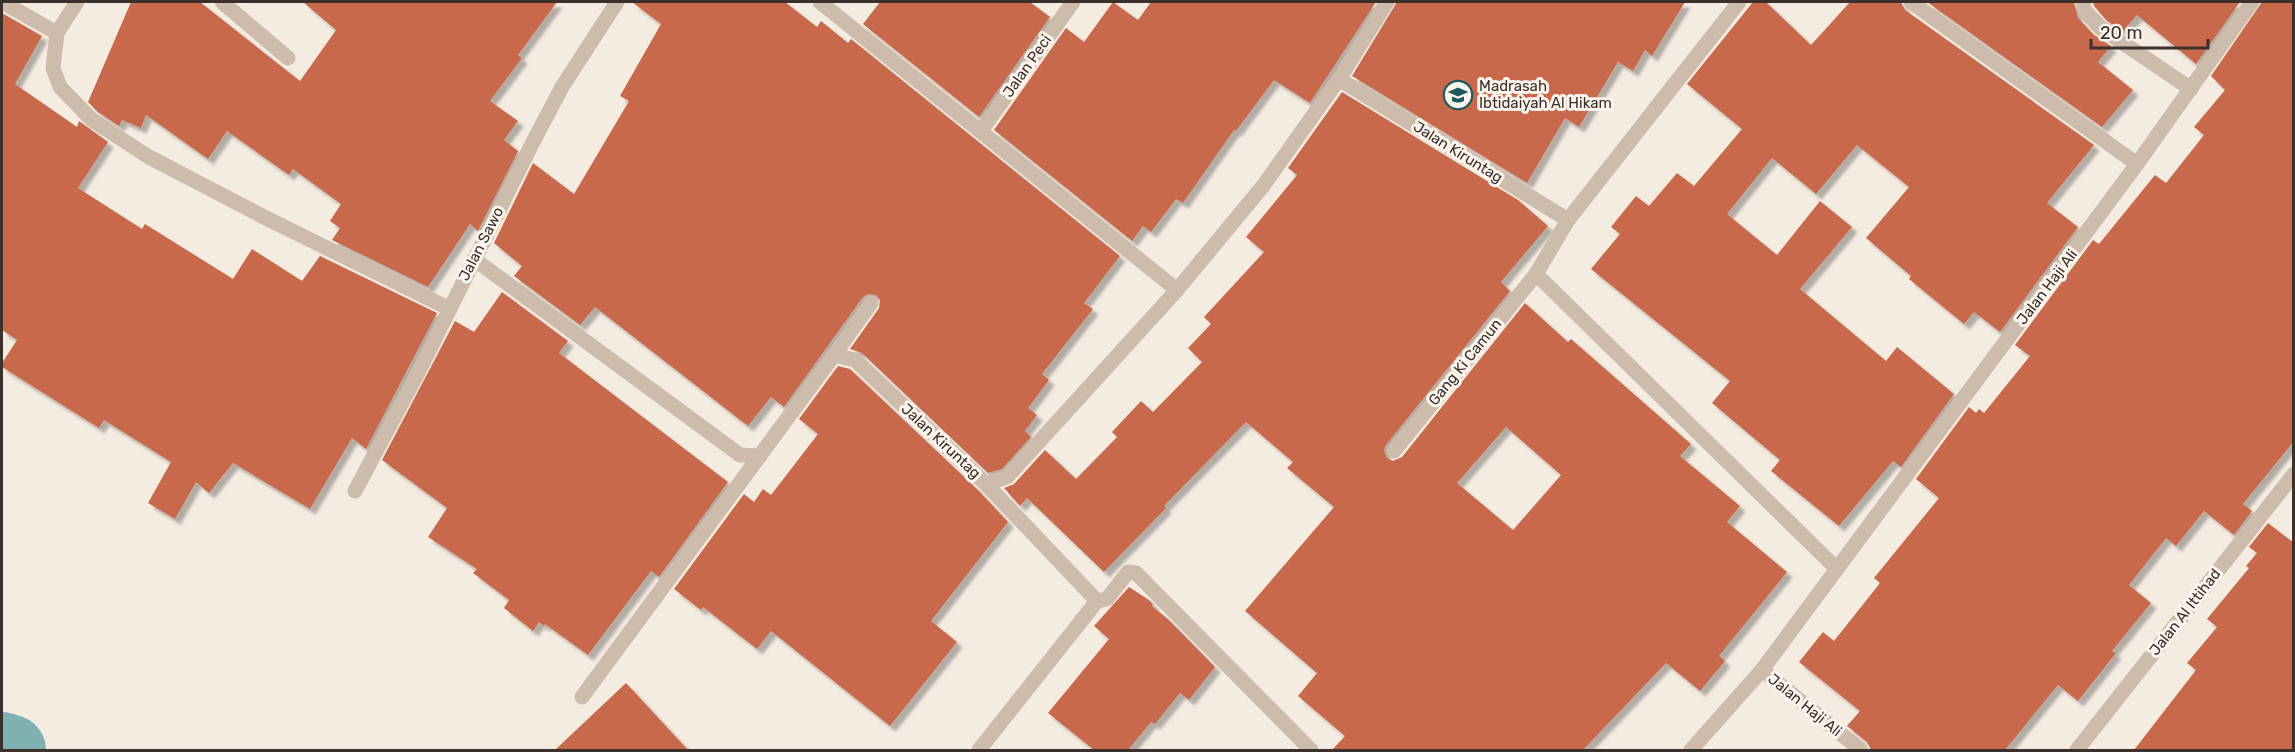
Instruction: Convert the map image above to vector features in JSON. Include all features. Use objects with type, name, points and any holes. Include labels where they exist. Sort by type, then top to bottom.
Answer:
[{"type":"street","points":[[2,2],[57,33]]},
{"type":"street","points":[[77,2],[57,33],[53,68],[60,87],[92,120],[149,157],[450,309]]},
{"type":"street","points":[[222,2],[288,58]]},
{"type":"street","name":"Jalan Sawo","points":[[355,491],[562,87],[617,2]]},
{"type":"street","points":[[820,2],[1177,290]]},
{"type":"street","name":"Jalan Peci","points":[[981,131],[1073,2]]},
{"type":"street","points":[[1339,79],[1388,2]]},
{"type":"street","points":[[1739,2],[1568,220],[1536,274],[1837,569]]},
{"type":"street","points":[[1911,2],[2137,164]]},
{"type":"street","points":[[2083,2],[2085,11],[2101,28],[2191,89]]},
{"type":"street","name":"Jalan Haji Ali","points":[[1861,750],[1762,670],[2137,164],[2252,2]]},
{"type":"street","name":"Jalan Kiruntag","points":[[834,355],[855,360],[986,484],[1007,477],[1177,290],[1263,186],[1339,79],[1568,220]]},
{"type":"street","points":[[474,259],[740,455],[760,456]]},
{"type":"street","name":"Gang Ki Camun","points":[[1394,451],[1536,274]]},
{"type":"street","points":[[582,697],[871,303]]},
{"type":"street","name":"Jalan Al Ittihad","points":[[2077,750],[2294,474]]},
{"type":"street","points":[[986,484],[1097,601]]},
{"type":"street","points":[[979,750],[1097,601],[1107,599],[1128,572],[1136,573],[1311,750]]},
{"type":"street","points":[[1691,750],[1762,670]]},
{"type":"building","points":[[131,2],[200,2],[300,81],[336,30],[303,2],[557,2],[518,55],[522,58],[490,101],[518,121],[504,140],[518,151],[478,231],[470,224],[428,287],[332,240],[340,228],[330,221],[341,204],[293,169],[289,175],[227,131],[208,159],[146,115],[141,128],[122,120],[119,126],[98,112],[88,102]]},
{"type":"building","points":[[632,2],[785,2],[817,27],[821,21],[848,43],[851,39],[1120,256],[1084,303],[1093,309],[1042,374],[1049,380],[1028,408],[1037,415],[1025,431],[1031,437],[1002,469],[988,473],[862,353],[850,349],[879,308],[880,300],[876,295],[868,294],[863,297],[784,407],[771,397],[748,426],[595,307],[580,325],[514,276],[522,266],[494,243],[533,163],[574,194],[629,101],[620,96],[661,24]]},
{"type":"building","points":[[880,2],[1030,2],[1050,17],[979,117],[863,24]]},
{"type":"building","points":[[1113,2],[1138,20],[1151,2],[1376,2],[1310,103],[1274,80],[1236,131],[1234,130],[1183,203],[1176,199],[1151,232],[1143,226],[1132,241],[994,130],[1066,28],[1084,42]]},
{"type":"building","points":[[1397,2],[1685,2],[1652,56],[1645,50],[1633,71],[1618,62],[1579,127],[1565,118],[1527,183],[1352,76]]},
{"type":"building","points":[[1753,2],[1766,2],[1811,45],[1850,2],[1901,2],[1905,10],[2094,145],[2047,203],[2078,227],[2000,332],[1974,312],[1964,324],[1909,279],[1911,276],[1866,238],[1909,187],[1857,145],[1816,194],[1772,158],[1727,214],[1777,255],[1820,201],[1852,227],[1800,289],[1886,361],[1897,347],[1954,394],[1901,467],[1893,461],[1839,526],[1771,471],[1780,460],[1712,403],[1730,381],[1591,269],[1620,234],[1611,227],[1636,196],[1649,206],[1677,173],[1694,186],[1742,129],[1687,84]]},
{"type":"building","points":[[1927,2],[2074,2],[2078,18],[2094,35],[2111,46],[2098,62],[2133,90],[2102,127]]},
{"type":"building","points":[[2093,2],[2240,2],[2196,64],[2137,15],[2123,31],[2107,21]]},
{"type":"building","points":[[2262,2],[2294,2],[2294,441],[2243,504],[2252,511],[2234,535],[2204,511],[2176,546],[2166,538],[2129,585],[2151,603],[2112,651],[2116,653],[2078,701],[2058,685],[2005,750],[1871,750],[1867,742],[1847,726],[1860,711],[1799,662],[1823,632],[1834,641],[1880,583],[1874,578],[1939,498],[1916,479],[1969,407],[1976,413],[1979,409],[1984,413],[2030,356],[2015,345],[2093,240],[2099,244],[2155,175],[2166,183],[2204,135],[2194,127],[2225,90],[2211,76]]},
{"type":"building","points":[[2,13],[42,36],[15,84],[77,127],[79,121],[108,142],[78,188],[142,229],[145,224],[233,279],[252,249],[302,281],[320,256],[437,313],[366,449],[352,438],[310,509],[233,463],[209,493],[196,482],[175,519],[148,503],[171,462],[104,420],[99,428],[2,367],[2,363],[17,340],[2,330]]},
{"type":"building","points":[[1342,92],[1518,200],[1548,226],[1501,282],[1510,291],[1384,450],[1387,458],[1393,461],[1402,457],[1525,303],[1568,342],[1571,339],[1691,444],[1680,456],[1740,506],[1727,522],[1787,572],[1719,656],[1725,661],[1700,691],[1666,663],[1583,750],[1332,750],[1345,736],[1298,696],[1317,673],[1245,611],[1334,507],[1287,468],[1293,462],[1246,422],[1164,506],[1166,508],[1104,572],[1027,498],[1020,506],[1004,488],[1014,484],[1045,450],[1076,479],[1117,437],[1112,432],[1141,401],[1153,412],[1202,362],[1188,348],[1211,324],[1204,317],[1264,252],[1246,237],[1297,175],[1288,168]],"holes":[[[1506,427],[1561,475],[1513,530],[1457,483]]]},
{"type":"building","points":[[502,292],[568,341],[559,353],[728,482],[659,577],[651,571],[588,655],[545,624],[544,626],[539,622],[533,631],[504,608],[509,600],[473,573],[477,569],[428,537],[447,508],[382,460],[455,321],[474,332]]},
{"type":"building","points":[[838,366],[850,369],[979,491],[1008,522],[931,621],[957,642],[890,726],[771,631],[757,649],[703,607],[701,610],[674,589],[744,494],[754,502],[763,489],[771,495],[818,434],[799,419]]},
{"type":"building","points":[[2268,523],[2294,543],[2294,750],[2134,750],[2196,670],[2187,663],[2217,627],[2207,619],[2249,568],[2246,566],[2257,553],[2249,547]]},
{"type":"building","points":[[1129,587],[1149,600],[1152,606],[1215,667],[1189,700],[1180,693],[1155,724],[1151,722],[1128,750],[1094,750],[1048,713],[1109,639],[1094,626]]},
{"type":"building","points":[[626,683],[688,750],[555,750]]},
{"type":"waterway","points":[[2,747],[11,750]]},
{"type":"place","name":"Madrasah Ibtidaiyah Al Hikam","points":[[1458,95]]}]
